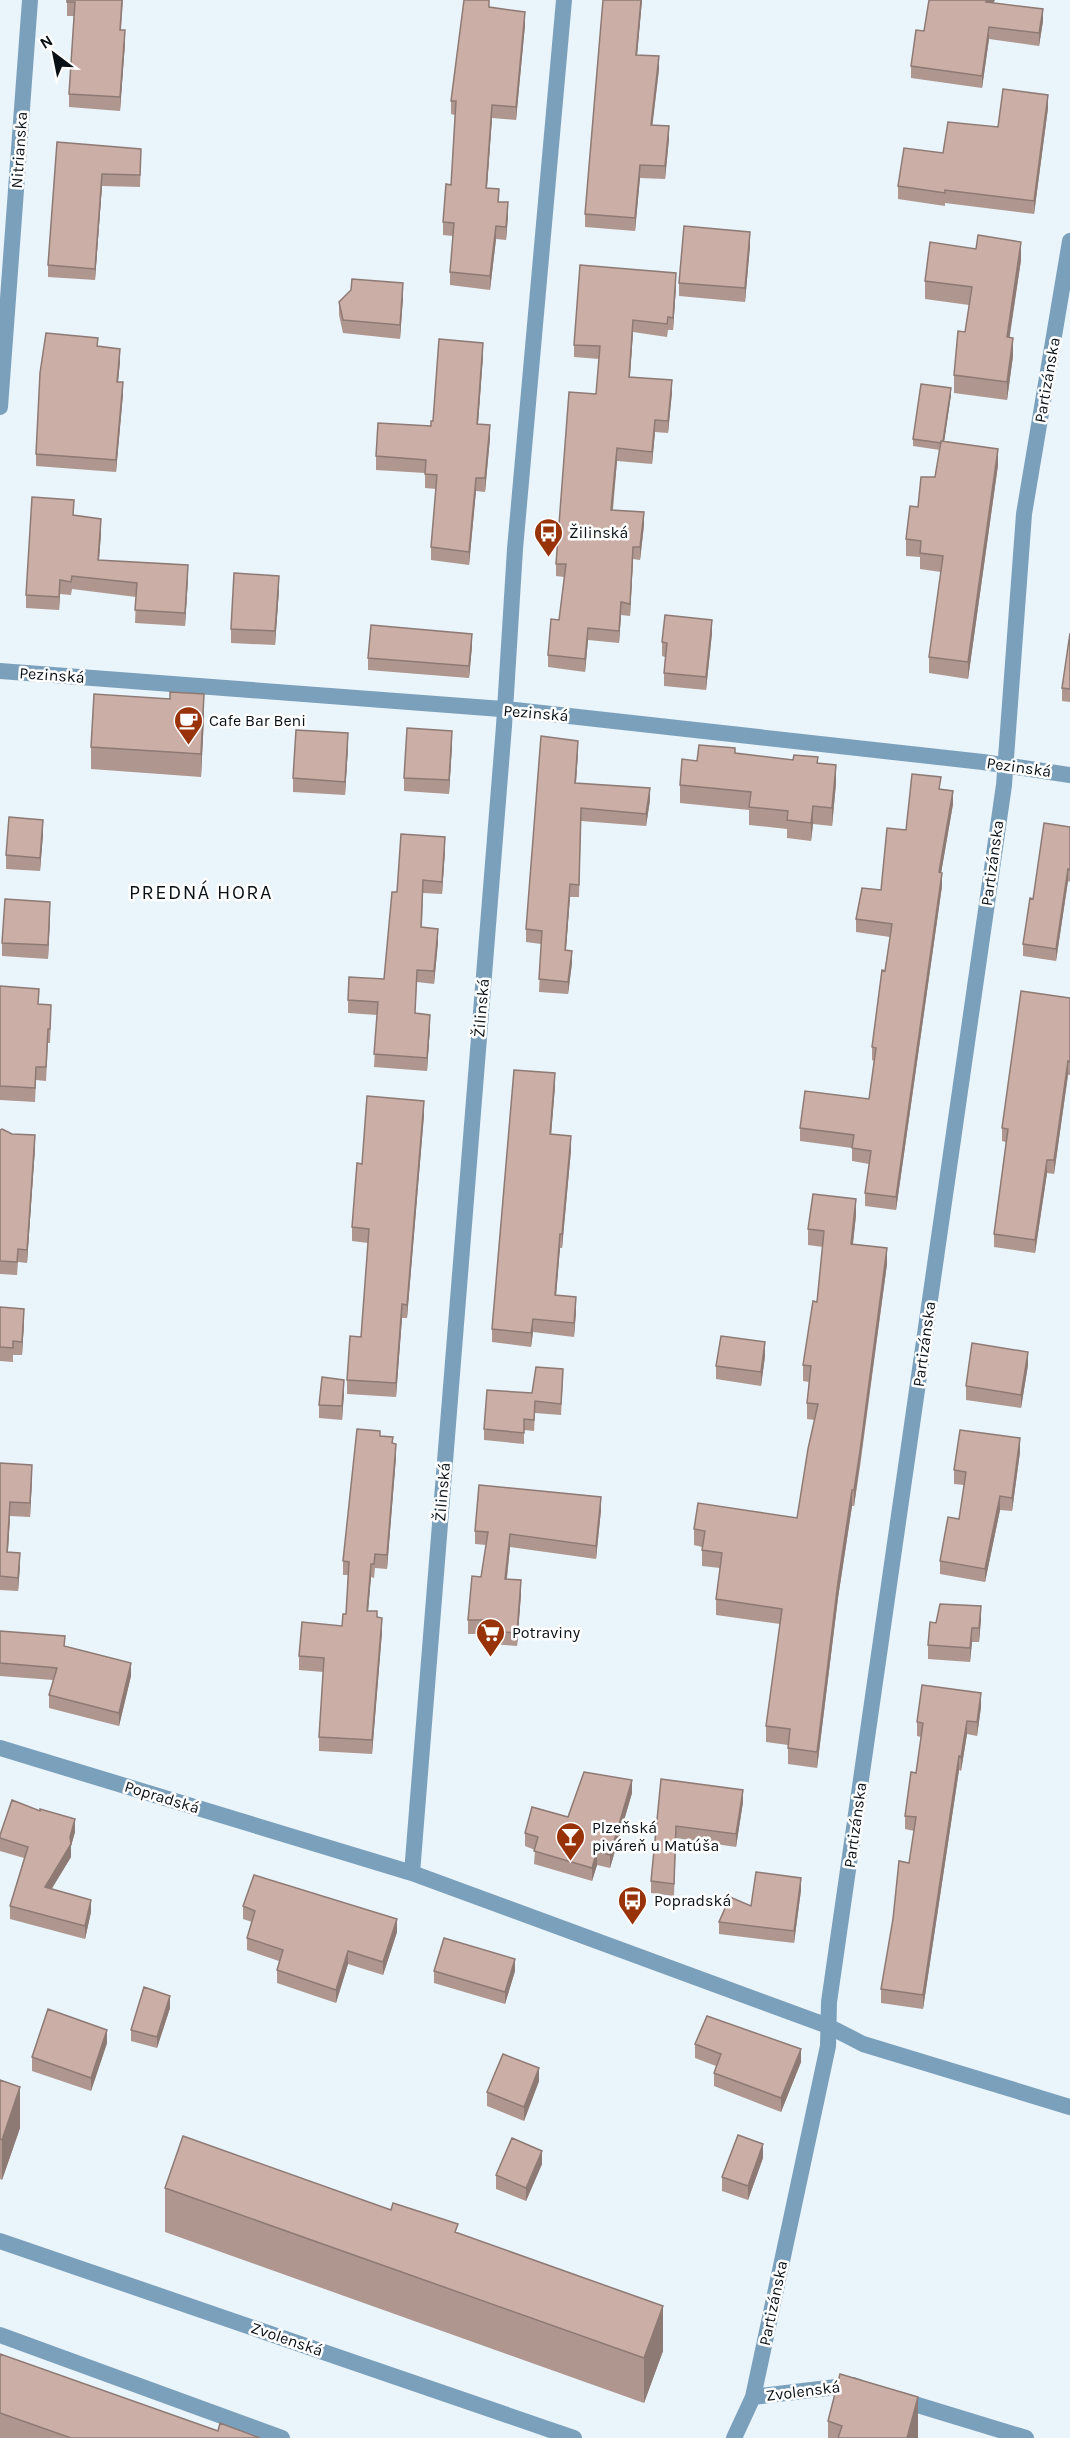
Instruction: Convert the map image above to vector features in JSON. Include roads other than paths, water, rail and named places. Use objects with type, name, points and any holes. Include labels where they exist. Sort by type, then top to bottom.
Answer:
[{"type":"street","name":"Nitrianska","points":[[0,407],[30,0]]},
{"type":"street","name":"Žilinská","points":[[412,1872],[505,710],[515,549],[564,0]]},
{"type":"street","name":"Partizánska","points":[[735,2438],[753,2397],[828,2046],[828,2007],[1006,765],[1024,514],[1070,241]]},
{"type":"street","name":"Pezinská","points":[[0,671],[505,710],[1006,765],[1070,775]]},
{"type":"street","name":"Popradská","points":[[0,1748],[412,1872],[828,2026],[863,2044],[1070,2107]]},
{"type":"street","name":"Zvolenská","points":[[0,2241],[574,2438]]},
{"type":"street","points":[[0,2335],[282,2438]]},
{"type":"street","name":"Zvolenská","points":[[753,2397],[853,2385],[1026,2438]]},
{"type":"place","name":"Žilinská","points":[[548,558]]},
{"type":"place","name":"Cafe Bar Beni","points":[[188,746]]},
{"type":"place","name":"Potraviny","points":[[491,1658]]},
{"type":"place","name":"Plzeňská piváreň u Matúša","points":[[571,1862]]},
{"type":"place","name":"Popradská","points":[[633,1926]]},
{"type":"district","name":"PREDNÁ HORA","points":[[201,892]]}]
